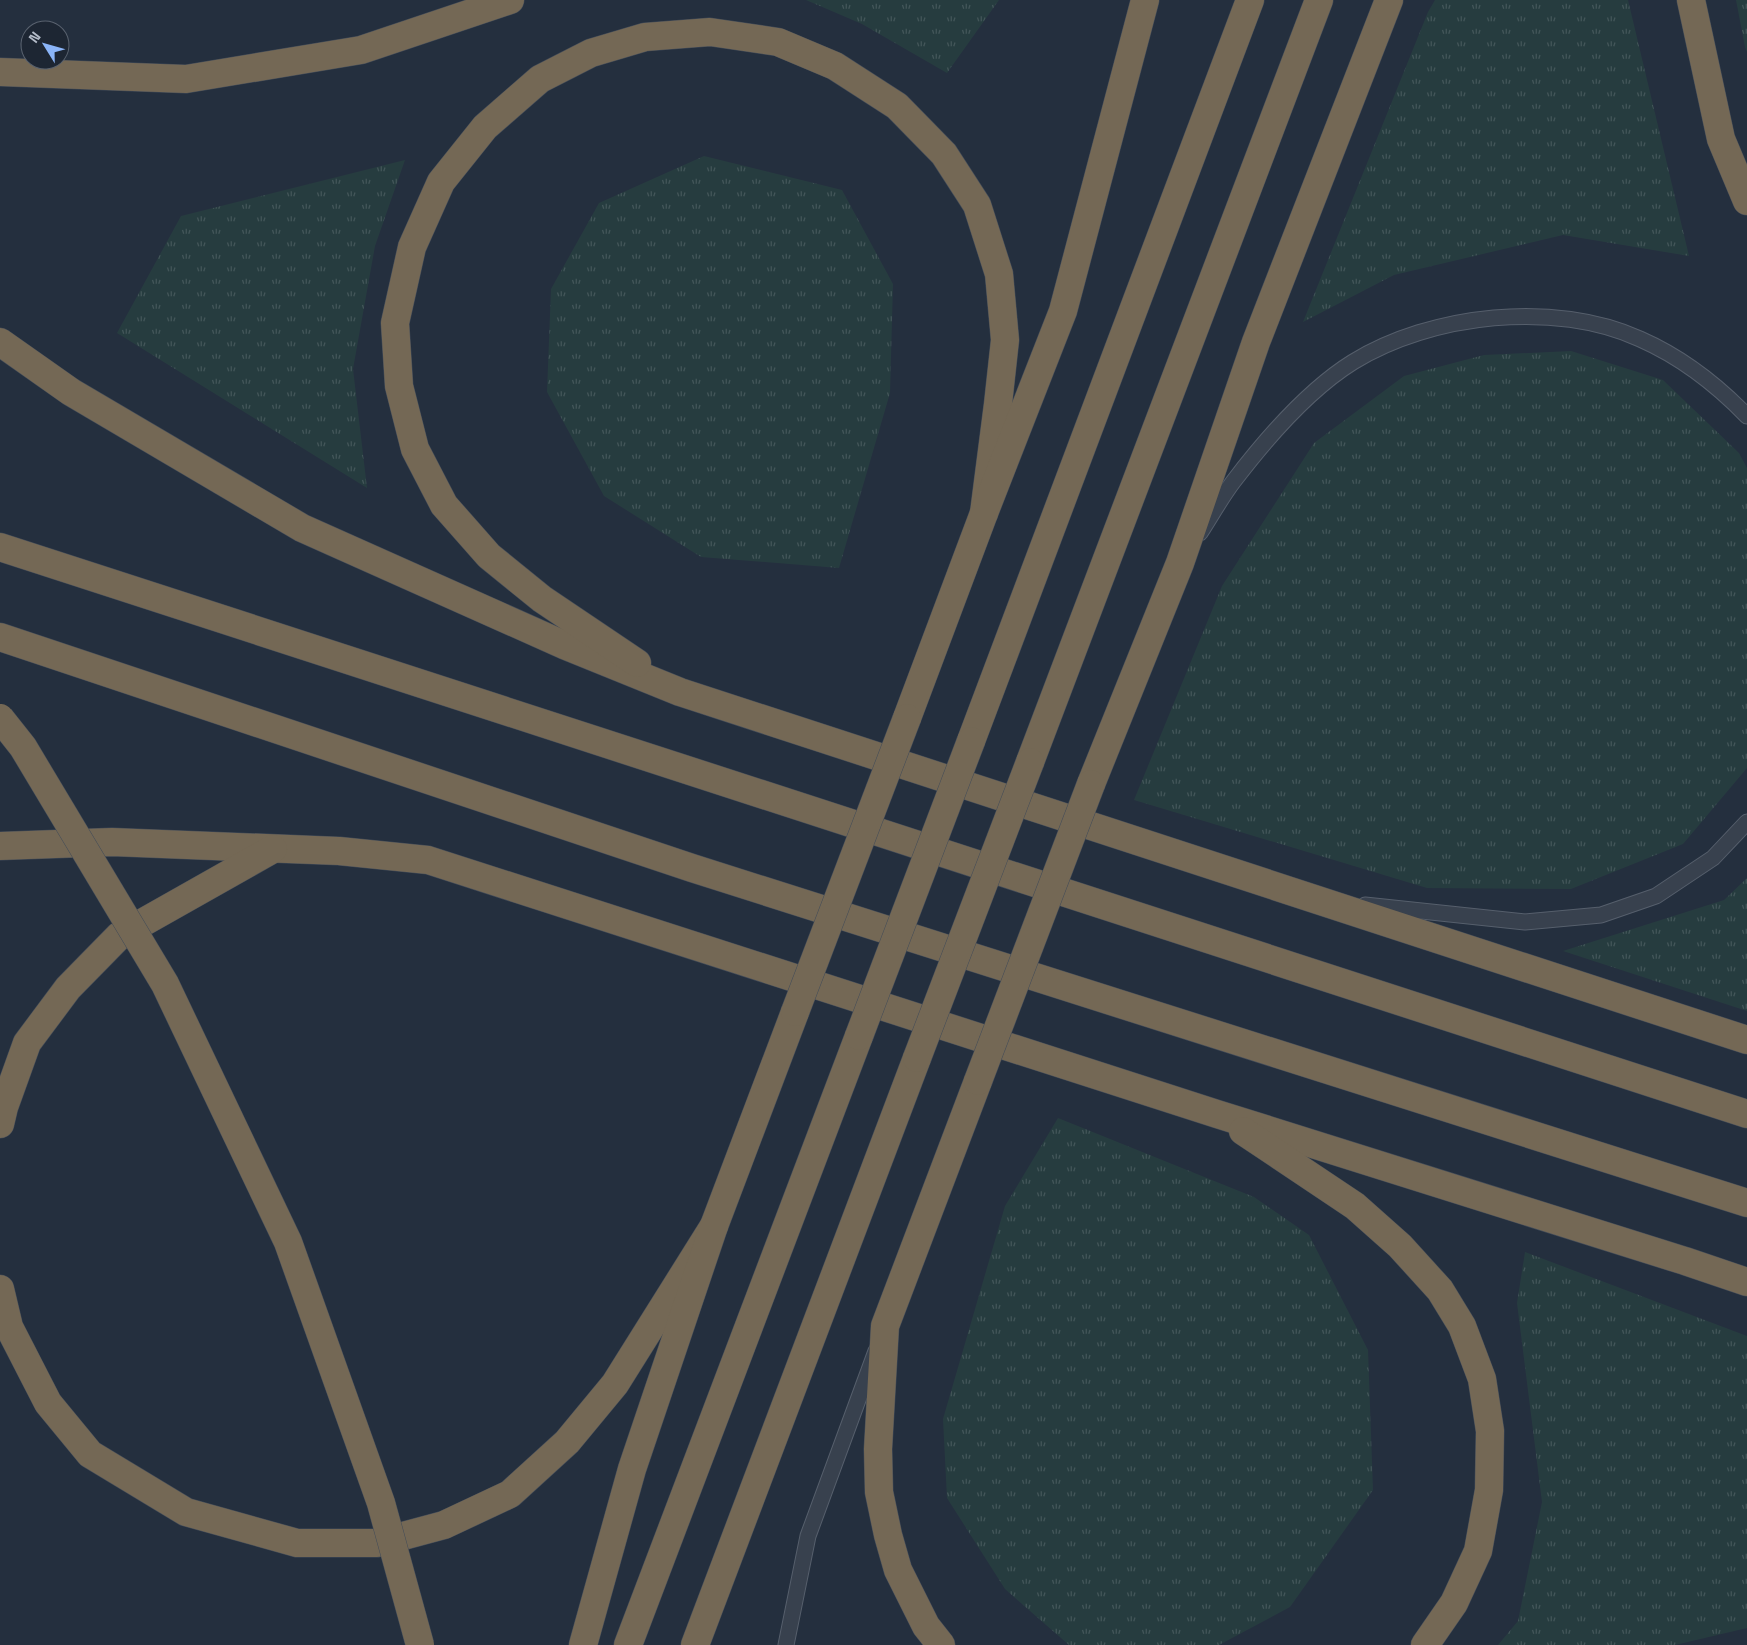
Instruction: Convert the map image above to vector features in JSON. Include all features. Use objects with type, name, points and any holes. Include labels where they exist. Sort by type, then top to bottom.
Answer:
[{"type":"highway","points":[[0,72],[186,79],[361,50],[510,0]]},
{"type":"highway","points":[[583,1645],[632,1469],[714,1226],[1063,311],[1145,0]]},
{"type":"highway","points":[[628,1645],[860,1036],[1250,0]]},
{"type":"highway","points":[[695,1645],[1319,0]]},
{"type":"highway","points":[[941,1645],[926,1626],[898,1570],[879,1492],[878,1449],[885,1326],[1091,784],[1180,564],[1256,342],[1389,0]]},
{"type":"highway","points":[[1691,0],[1721,139],[1747,201]]},
{"type":"highway","points":[[680,692],[542,599],[489,556],[444,505],[415,449],[399,386],[395,323],[412,247],[441,182],[485,127],[540,80],[591,53],[645,37],[710,32],[778,42],[835,66],[897,106],[944,154],[977,205],[999,274],[1005,340],[984,514]]},
{"type":"highway","points":[[0,342],[71,392],[302,528],[564,645],[680,692],[1747,1040]]},
{"type":"highway","points":[[0,546],[1747,1114]]},
{"type":"highway","points":[[0,637],[702,871],[1747,1203]]},
{"type":"highway","points":[[0,718],[23,747],[165,984],[288,1242],[381,1503],[420,1645]]},
{"type":"highway","points":[[0,846],[112,842],[338,851],[428,860],[1747,1282]]},
{"type":"highway","points":[[0,1124],[4,1107],[27,1043],[68,988],[119,936],[274,848]]},
{"type":"highway","points":[[1217,1114],[1354,1206],[1400,1246],[1440,1290],[1462,1326],[1476,1361],[1482,1378],[1490,1431],[1489,1490],[1478,1551],[1454,1603],[1425,1645]]},
{"type":"highway","points":[[0,1289],[9,1327],[48,1403],[90,1454],[186,1512],[297,1543],[377,1543],[444,1525],[510,1494],[566,1442],[615,1384],[714,1226]]},
{"type":"lane","points":[[1180,564],[1233,483],[1280,426],[1318,388],[1353,362],[1389,344],[1425,330],[1499,318],[1538,316],[1576,320],[1608,327],[1640,338],[1669,353],[1724,393],[1747,416]]},
{"type":"lane","points":[[1321,900],[1525,922],[1601,915],[1656,896],[1712,858],[1747,822]]},
{"type":"lane","points":[[786,1645],[808,1536],[885,1326]]},
{"type":"green space","points":[[806,0],[999,0],[947,73],[862,24]]},
{"type":"green space","points":[[1435,0],[1628,0],[1689,256],[1563,235],[1394,275],[1303,322],[1428,12]]},
{"type":"green space","points":[[1736,0],[1747,0],[1747,52],[1745,47]]},
{"type":"green space","points":[[704,156],[842,190],[893,284],[890,393],[839,568],[701,557],[604,496],[547,392],[551,289],[599,203]]},
{"type":"green space","points":[[405,160],[375,246],[353,369],[367,488],[117,333],[181,216]]},
{"type":"green space","points":[[1571,351],[1663,380],[1739,453],[1747,468],[1747,768],[1683,844],[1571,889],[1427,888],[1134,800],[1222,586],[1314,443],[1404,376],[1484,355]]},
{"type":"green space","points":[[1747,878],[1747,1011],[1563,951],[1724,900]]},
{"type":"green space","points":[[1058,1118],[1254,1197],[1309,1235],[1368,1350],[1373,1490],[1290,1607],[1219,1645],[1069,1645],[1005,1589],[947,1498],[943,1419],[1005,1206]]},
{"type":"green space","points":[[1525,1252],[1747,1336],[1747,1628],[1675,1645],[1498,1645],[1518,1621],[1542,1502],[1517,1303]]}]
